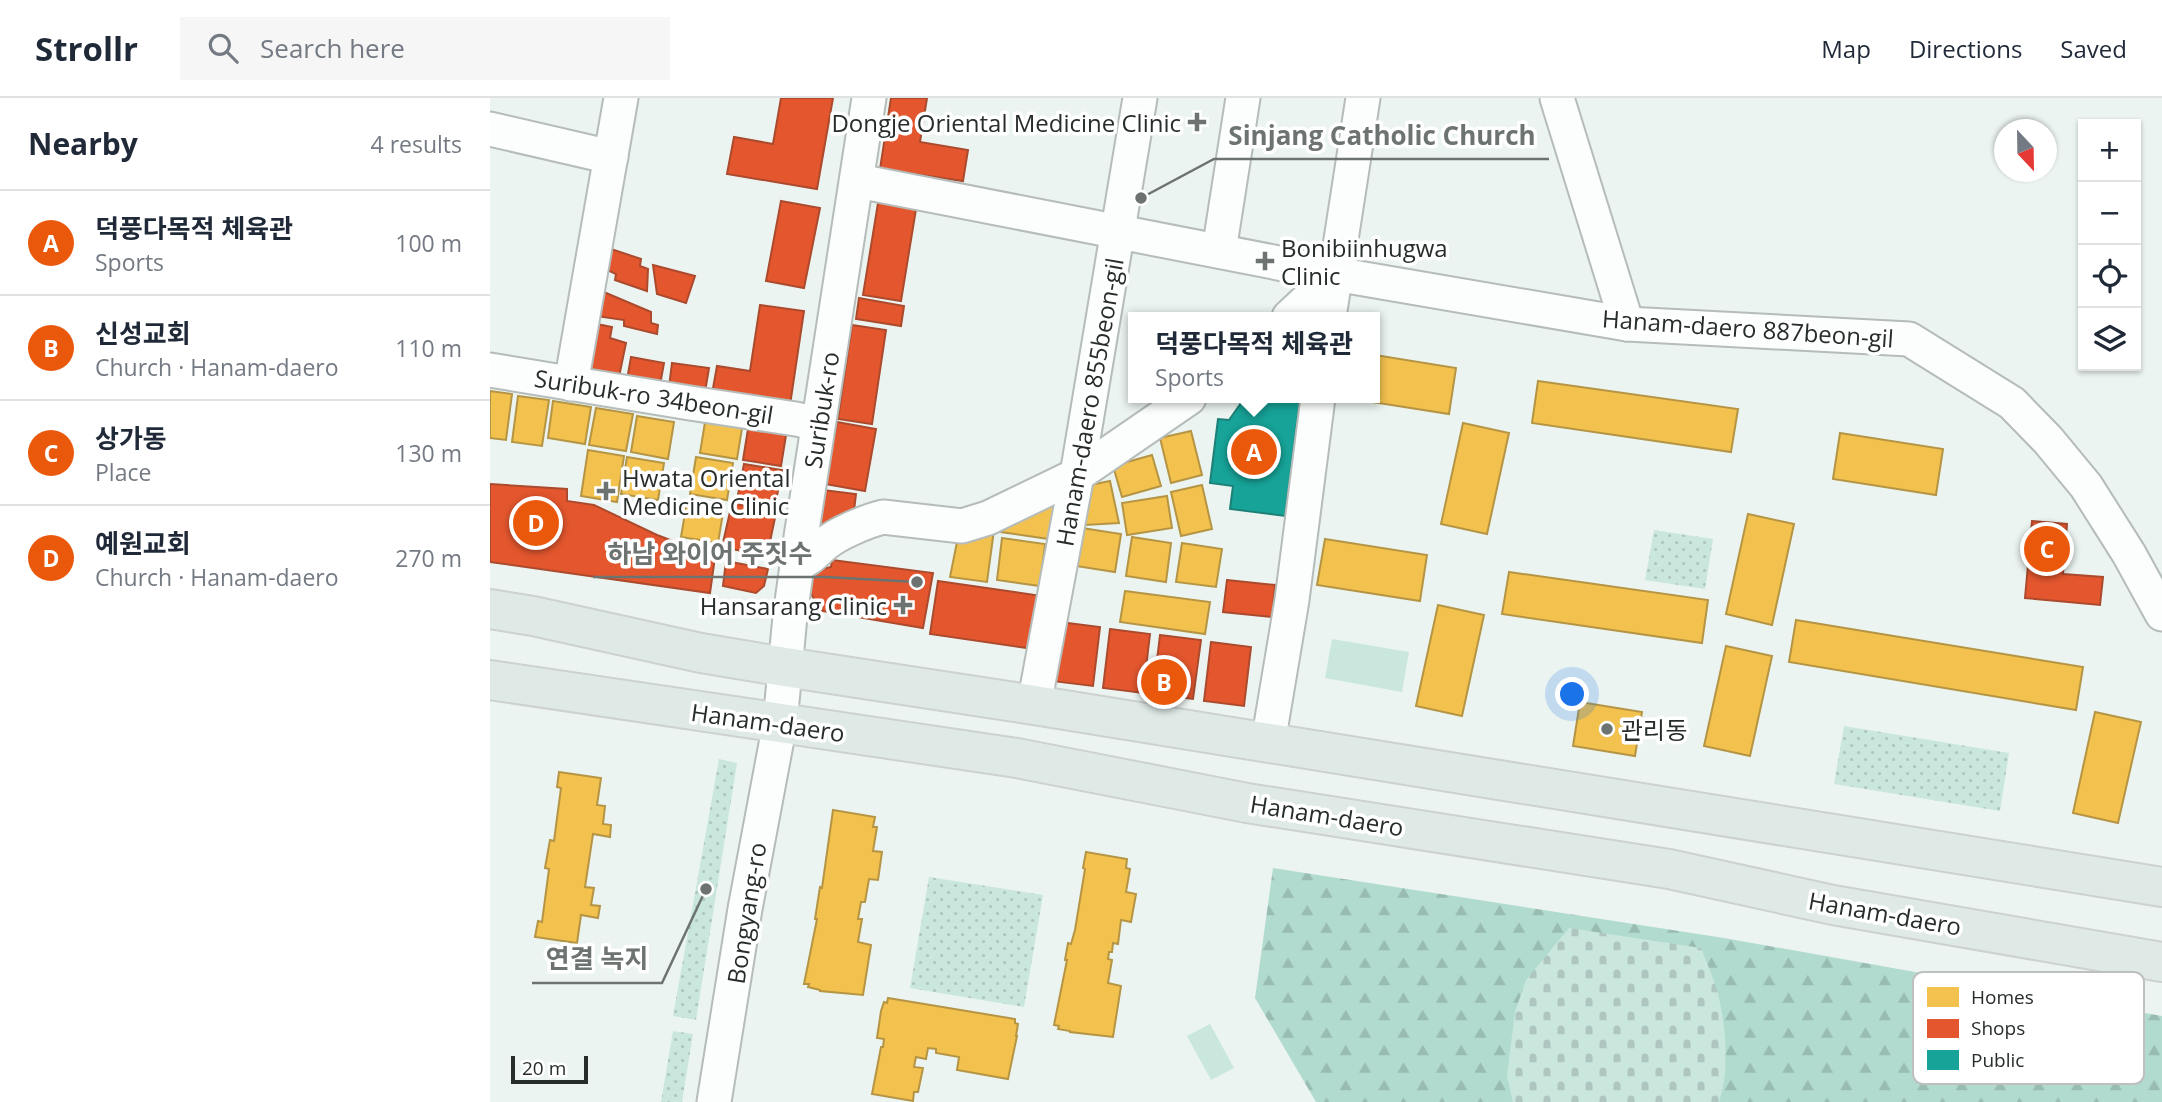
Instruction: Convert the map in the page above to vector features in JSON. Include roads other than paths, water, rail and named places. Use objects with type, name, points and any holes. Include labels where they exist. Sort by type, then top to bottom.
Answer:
[{"type":"main road","points":[[490,609],[701,653],[785,667],[2162,887]]},
{"type":"main road","name":"Hanam-daero","points":[[490,680],[1017,758],[1247,803],[1670,869],[1833,905],[2162,962]]},
{"type":"street","points":[[571,384],[621,98]]},
{"type":"street","name":"Suribuk-ro","points":[[780,723],[797,564],[869,98]]},
{"type":"street","name":"Hanam-daero 855beon-gil","points":[[1034,705],[1077,475],[1140,98]]},
{"type":"street","points":[[1219,251],[1243,98]]},
{"type":"street","points":[[1330,312],[1363,98]]},
{"type":"street","points":[[1557,98],[1627,324]]},
{"type":"street","points":[[490,129],[611,157]]},
{"type":"street","name":"Hanam-daero 887beon-gil","points":[[858,181],[1335,274],[1627,324],[1909,339],[2012,403],[2048,440],[2086,486],[2129,554],[2162,614]]},
{"type":"street","points":[[1294,312],[1335,274]]},
{"type":"street","name":"Suribuk-ro 34beon-gil","points":[[490,370],[818,424]]},
{"type":"street","points":[[797,564],[807,561],[827,542],[873,519],[883,517],[962,526],[988,518],[1077,475],[1182,403]]},
{"type":"street","points":[[1268,743],[1292,600],[1317,403]]},
{"type":"street","name":"Bongyang-ro","points":[[714,1102],[745,909],[780,723]]},
{"type":"place","name":"Dongje Oriental Medicine Clinic","points":[[1197,122]]},
{"type":"place","name":"Sinjang Catholic Church","points":[[1141,198]]},
{"type":"place","name":"Bonibiinhugwa Clinic","points":[[1265,261]]},
{"type":"place","name":"덕풍다목적 체육관","points":[[1254,452]]},
{"type":"place","name":"Hwata Oriental Medicine Clinic","points":[[606,491]]},
{"type":"place","name":"예원교회","points":[[536,523]]},
{"type":"place","name":"상가동","points":[[2047,549]]},
{"type":"place","name":"하남 와이어 주짓수","points":[[917,582]]},
{"type":"place","name":"Hansarang Clinic","points":[[903,605]]},
{"type":"place","name":"신성교회","points":[[1164,682]]},
{"type":"place","name":"관리동","points":[[1607,729]]},
{"type":"place","name":"연결 녹지","points":[[706,889]]}]
